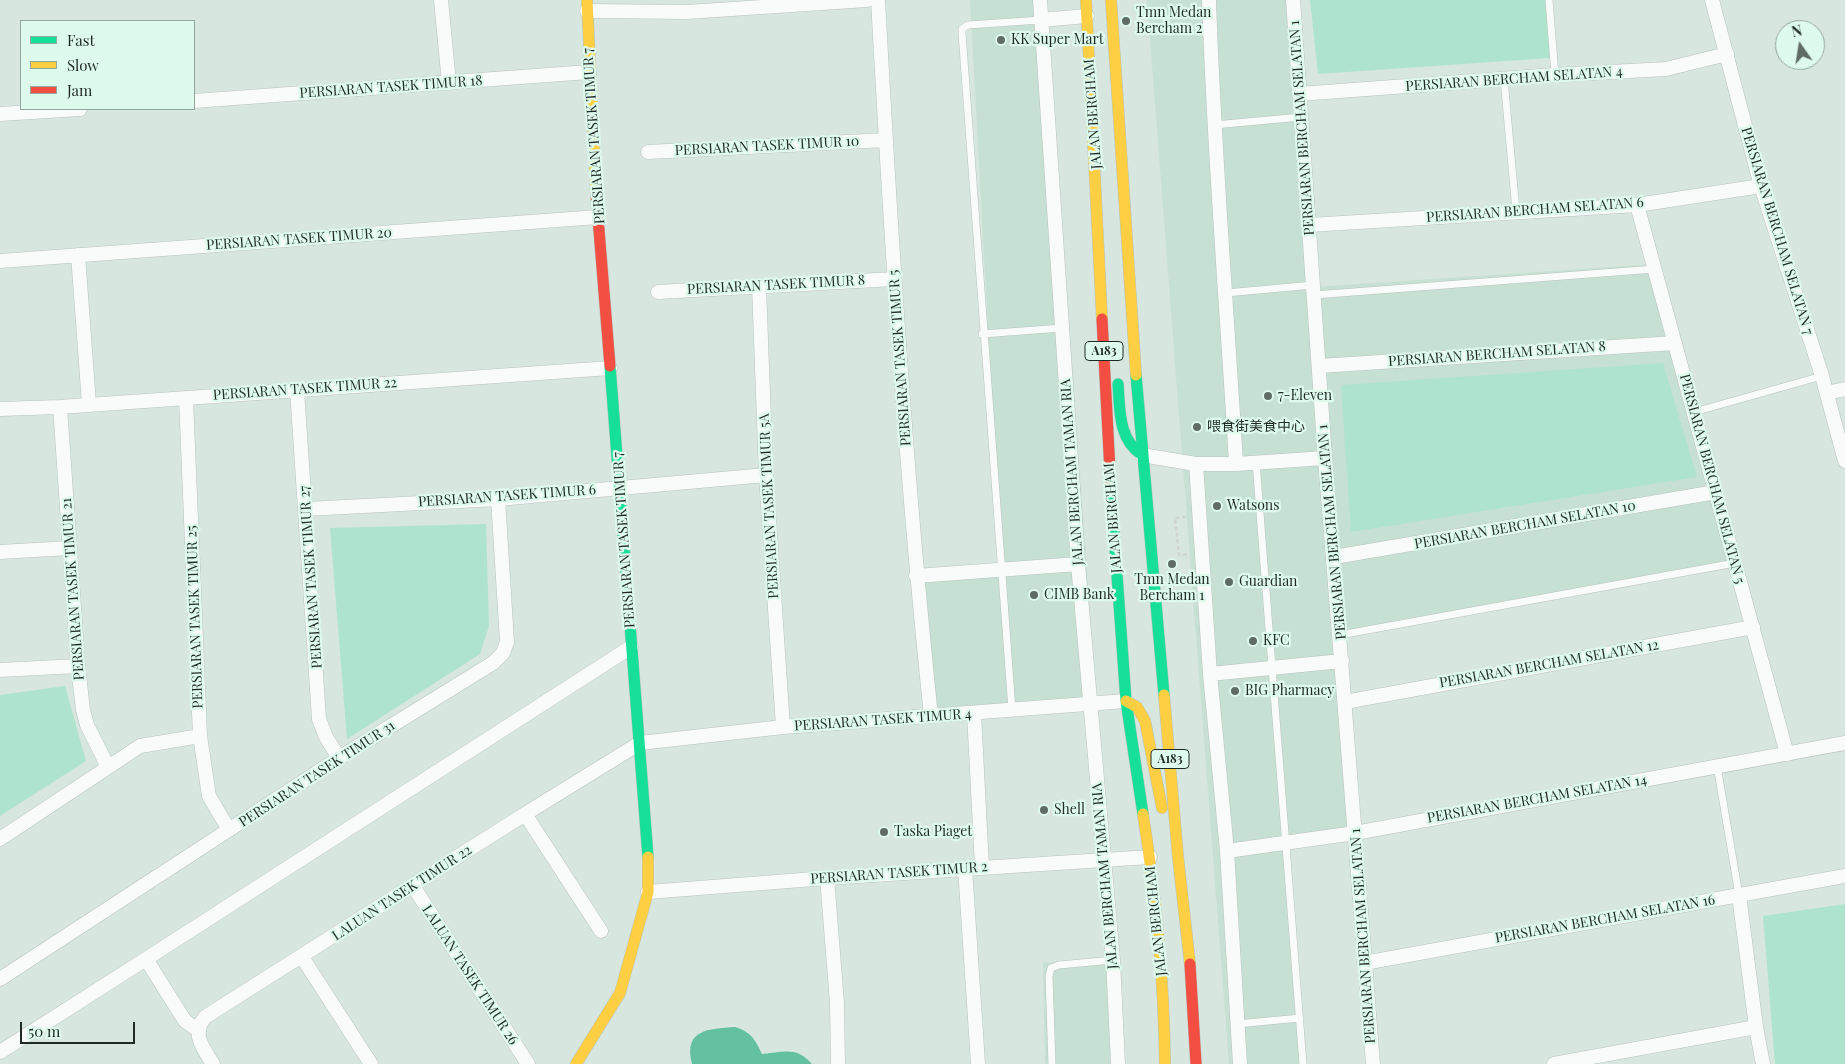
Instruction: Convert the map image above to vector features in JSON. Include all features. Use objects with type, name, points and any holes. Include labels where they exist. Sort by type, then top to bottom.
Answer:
[{"type":"main road","name":"JALAN BERCHAM","points":[[1086,0],[1101,282],[1106,421],[1126,701],[1150,857],[1164,1001],[1165,1064]]},
{"type":"main road","name":"JALAN BERCHAM","points":[[1111,0],[1142,455],[1178,857],[1193,986],[1196,1064]]},
{"type":"main road","name":"PERSIARAN TASEK TIMUR 7","points":[[576,1064],[620,992],[648,892],[647,822],[631,647],[621,487],[598,217],[587,6]]},
{"type":"main road","points":[[1101,282],[1113,314],[1123,428],[1130,446],[1142,455]]},
{"type":"main road","points":[[1126,701],[1137,707],[1144,720],[1166,832],[1178,857]]},
{"type":"street","points":[[442,0],[449,83]]},
{"type":"street","points":[[587,6],[686,12],[867,0]]},
{"type":"street","name":"PERSIARAN TASEK TIMUR 5","points":[[878,0],[894,279],[916,576],[931,716]]},
{"type":"street","name":"JALAN BERCHAM TAMAN RIA","points":[[1040,0],[1088,703],[1113,960],[1118,1064]]},
{"type":"street","points":[[1208,0],[1213,125],[1226,293],[1236,464]]},
{"type":"street","name":"PERSIARAN BERCHAM SELATAN 1","points":[[1293,0],[1325,458],[1372,1064]]},
{"type":"street","name":"PERSIARAN BERCHAM SELATAN 7","points":[[1712,0],[1761,186],[1822,376],[1845,461]]},
{"type":"street","points":[[1041,20],[1086,16]]},
{"type":"street","name":"PERSIARAN BERCHAM SELATAN 4","points":[[1299,94],[1555,75],[1666,69],[1727,54]]},
{"type":"street","name":"PERSIARAN TASEK TIMUR 18","points":[[195,101],[589,72]]},
{"type":"street","points":[[0,114],[64,110]]},
{"type":"street","name":"PERSIARAN TASEK TIMUR 10","points":[[648,152],[886,140]]},
{"type":"street","name":"PERSIARAN BERCHAM SELATAN 6","points":[[1309,224],[1638,204],[1761,186]]},
{"type":"street","name":"PERSIARAN BERCHAM SELATAN 5","points":[[1638,204],[1788,754]]},
{"type":"street","name":"PERSIARAN TASEK TIMUR 20","points":[[0,261],[598,217]]},
{"type":"street","points":[[78,255],[89,404]]},
{"type":"street","name":"PERSIARAN TASEK TIMUR 8","points":[[658,292],[894,279]]},
{"type":"street","name":"PERSIARAN TASEK TIMUR 5A","points":[[760,286],[766,475],[782,727]]},
{"type":"street","name":"PERSIARAN BERCHAM SELATAN 8","points":[[1319,366],[1675,343]]},
{"type":"street","name":"PERSIARAN TASEK TIMUR 22","points":[[0,409],[60,407],[610,368]]},
{"type":"street","points":[[1827,393],[1845,389]]},
{"type":"street","name":"PERSIARAN TASEK TIMUR 27","points":[[297,390],[319,719],[326,737],[339,758]]},
{"type":"street","name":"PERSIARAN TASEK TIMUR 25","points":[[186,398],[200,736],[209,796],[229,830]]},
{"type":"street","name":"PERSIARAN TASEK TIMUR 21","points":[[60,407],[78,666],[83,710],[108,767]]},
{"type":"street","points":[[1142,455],[1196,464],[1236,464],[1325,458]]},
{"type":"street","points":[[1196,464],[1210,674],[1228,851],[1236,1024],[1240,1064]]},
{"type":"street","name":"PERSIARAN TASEK TIMUR 6","points":[[306,509],[498,498],[766,475]]},
{"type":"street","name":"PERSIARAN BERCHAM SELATAN 10","points":[[1334,557],[1716,492]]},
{"type":"street","name":"PERSIARAN TASEK TIMUR 31","points":[[0,979],[339,758],[493,663],[503,653],[507,642],[498,498]]},
{"type":"street","points":[[0,552],[70,548]]},
{"type":"street","points":[[916,576],[1078,564]]},
{"type":"street","name":"PERSIARAN BERCHAM SELATAN 12","points":[[1345,702],[1753,627]]},
{"type":"street","points":[[0,1052],[631,647]]},
{"type":"street","points":[[1210,674],[1342,661]]},
{"type":"street","points":[[0,670],[78,666]]},
{"type":"street","name":"PERSIARAN TASEK TIMUR 4","points":[[640,743],[782,727],[1126,701]]},
{"type":"street","points":[[974,713],[982,867]]},
{"type":"street","points":[[0,839],[140,746],[200,736]]},
{"type":"street","name":"LALUAN TASEK TIMUR 22","points":[[198,1030],[205,1017],[640,743]]},
{"type":"street","name":"PERSIARAN BERCHAM SELATAN 14","points":[[1228,851],[1355,833],[1845,743]]},
{"type":"street","points":[[525,814],[601,931]]},
{"type":"street","name":"PERSIARAN TASEK TIMUR 2","points":[[648,892],[965,868],[1150,857]]},
{"type":"street","points":[[965,868],[978,1064]]},
{"type":"street","name":"PERSIARAN BERCHAM SELATAN 16","points":[[1364,963],[1845,876]]},
{"type":"street","points":[[826,878],[837,1003],[838,1064]]},
{"type":"street","name":"LALUAN TASEK TIMUR 26","points":[[412,886],[528,1064]]},
{"type":"street","points":[[1739,895],[1756,1027],[1763,1064]]},
{"type":"street","points":[[302,957],[371,1064]]},
{"type":"street","points":[[146,959],[185,1021],[198,1030],[201,1045],[213,1064]]},
{"type":"street","points":[[1554,1064],[1756,1027]]},
{"type":"lane","points":[[1549,0],[1555,75]]},
{"type":"lane","points":[[1012,710],[982,334],[962,33],[968,26],[1041,20]]},
{"type":"lane","points":[[1504,79],[1516,212]]},
{"type":"lane","points":[[1213,125],[1300,117]]},
{"type":"lane","points":[[1226,293],[1314,290],[1655,269]]},
{"type":"lane","points":[[982,334],[1062,328]]},
{"type":"lane","points":[[1694,412],[1822,376]]},
{"type":"lane","points":[[1256,462],[1303,1064]]},
{"type":"lane","points":[[1340,635],[1735,563]]},
{"type":"lane","points":[[1717,766],[1739,895]]},
{"type":"lane","points":[[1052,1064],[1049,976],[1052,968],[1059,965],[1113,960]]},
{"type":"lane","points":[[1236,1024],[1300,1018]]},
{"type":"path","points":[[1175,518],[1179,555]]},
{"type":"shaded area","points":[[970,0],[1046,0],[1096,697],[929,708],[920,573],[1001,566]]},
{"type":"shaded area","points":[[1147,0],[1295,0],[1314,287],[1656,264],[1740,561],[1344,634],[1349,831],[1286,837],[1306,1064],[1229,1064]]},
{"type":"shaded area","points":[[1310,0],[1545,0],[1550,58],[1318,74]]},
{"type":"shaded area","points":[[1663,363],[1697,477],[1351,532],[1341,385]]},
{"type":"shaded area","points":[[486,524],[489,626],[480,654],[347,739],[330,528]]},
{"type":"shaded area","points":[[65,686],[86,761],[0,816],[0,695]]},
{"type":"shaded area","points":[[1845,904],[1845,1064],[1775,1064],[1763,916]]},
{"type":"shaded area","points":[[1113,957],[1117,1064],[1045,1064],[1043,963]]},
{"type":"shaded area","points":[[735,1027],[745,1031],[752,1037],[762,1054],[795,1052],[812,1064],[692,1064],[690,1052],[691,1044],[695,1037],[708,1030]]},
{"type":"traffic: fast","points":[[610,366],[648,857]]},
{"type":"traffic: fast","points":[[1136,375],[1164,695]]},
{"type":"traffic: fast","points":[[1118,384],[1120,414],[1124,432],[1128,441],[1142,455]]},
{"type":"traffic: fast","points":[[1111,491],[1126,701],[1143,814]]},
{"type":"traffic: slow","points":[[587,0],[596,193]]},
{"type":"traffic: slow","points":[[1086,0],[1102,319]]},
{"type":"traffic: slow","points":[[1111,0],[1136,375]]},
{"type":"traffic: slow","points":[[1164,695],[1178,857],[1190,964]]},
{"type":"traffic: slow","points":[[1126,701],[1137,707],[1145,721],[1162,808]]},
{"type":"traffic: slow","points":[[1143,814],[1152,876],[1158,939],[1163,1001],[1165,1064]]},
{"type":"traffic: slow","points":[[576,1064],[620,993],[648,892],[648,857]]},
{"type":"traffic: jam","points":[[596,193],[610,366]]},
{"type":"traffic: jam","points":[[1102,319],[1111,491]]},
{"type":"traffic: jam","points":[[1190,964],[1196,1064]]},
{"type":"place","name":"Tmn Medan Bercham 2","points":[[1126,21]]},
{"type":"place","name":"KK Super Mart","points":[[1001,40]]},
{"type":"place","name":"7-Eleven","points":[[1268,396]]},
{"type":"place","name":"喂食街美食中心","points":[[1197,427]]},
{"type":"place","name":"Watsons","points":[[1217,506]]},
{"type":"place","name":"Tmn Medan Bercham 1","points":[[1172,564]]},
{"type":"place","name":"Guardian","points":[[1229,582]]},
{"type":"place","name":"CIMB Bank","points":[[1034,595]]},
{"type":"place","name":"KFC","points":[[1253,641]]},
{"type":"place","name":"BIG Pharmacy","points":[[1235,691]]},
{"type":"place","name":"Shell","points":[[1044,810]]},
{"type":"place","name":"Taska Piaget","points":[[884,832]]}]
